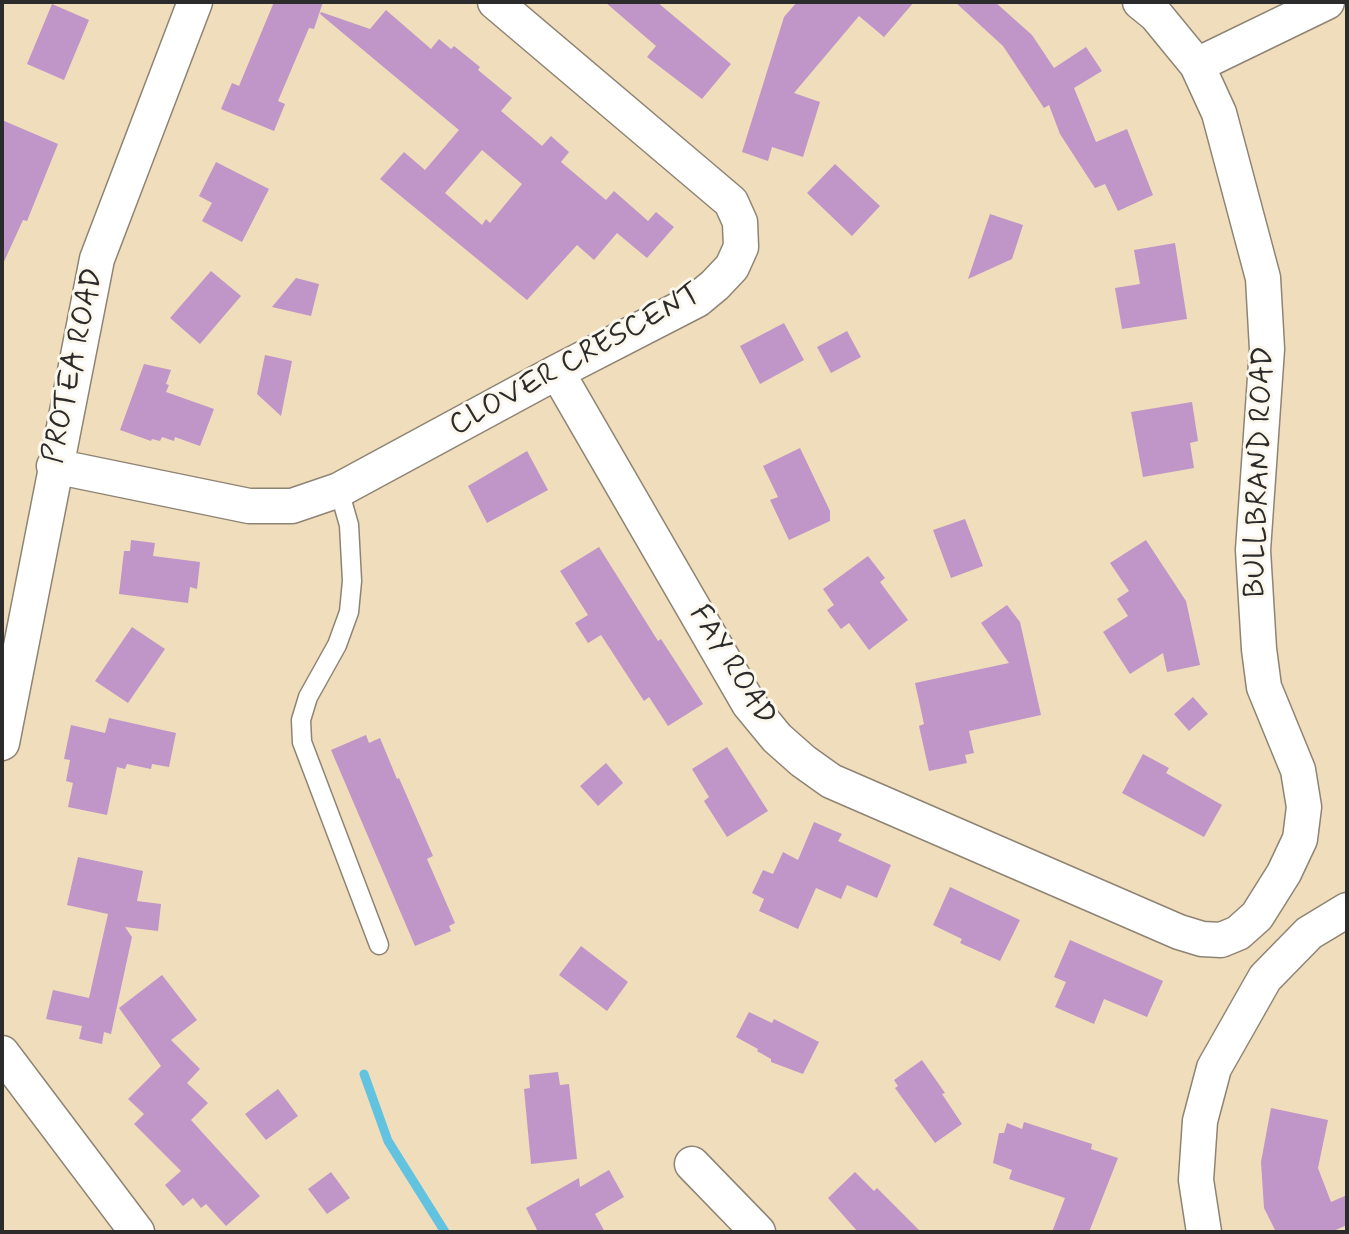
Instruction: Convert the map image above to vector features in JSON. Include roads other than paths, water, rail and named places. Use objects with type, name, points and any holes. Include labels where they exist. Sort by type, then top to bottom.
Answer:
[{"type":"street","name":"PROTEA ROAD","points":[[2,743],[97,259],[195,2]]},
{"type":"street","name":"CLOVER CRESCENT","points":[[54,466],[249,506],[292,506],[339,490],[697,300],[732,267],[741,247],[740,222],[731,202],[495,2]]},
{"type":"street","name":"BULLBRAND ROAD","points":[[1140,2],[1156,15],[1197,65],[1219,113],[1263,278],[1267,349],[1253,550],[1259,649],[1264,687],[1298,770],[1304,807],[1300,839],[1284,873],[1257,916],[1238,933],[1221,940],[1202,939],[1179,932]]},
{"type":"street","points":[[1197,65],[1327,2]]},
{"type":"street","name":"FAY ROAD","points":[[557,372],[749,704],[777,738],[831,781],[1179,932]]},
{"type":"street","points":[[1204,1232],[1196,1180],[1200,1121],[1214,1068],[1235,1026],[1265,978],[1309,933],[1347,910]]},
{"type":"street","points":[[2,1053],[137,1232]]},
{"type":"street","points":[[692,1164],[758,1232]]},
{"type":"lane","points":[[339,490],[349,525],[352,581],[349,612],[337,645],[308,697],[301,720],[302,742],[379,945]]},
{"type":"waterway","points":[[364,1074],[388,1141],[445,1232]]}]
